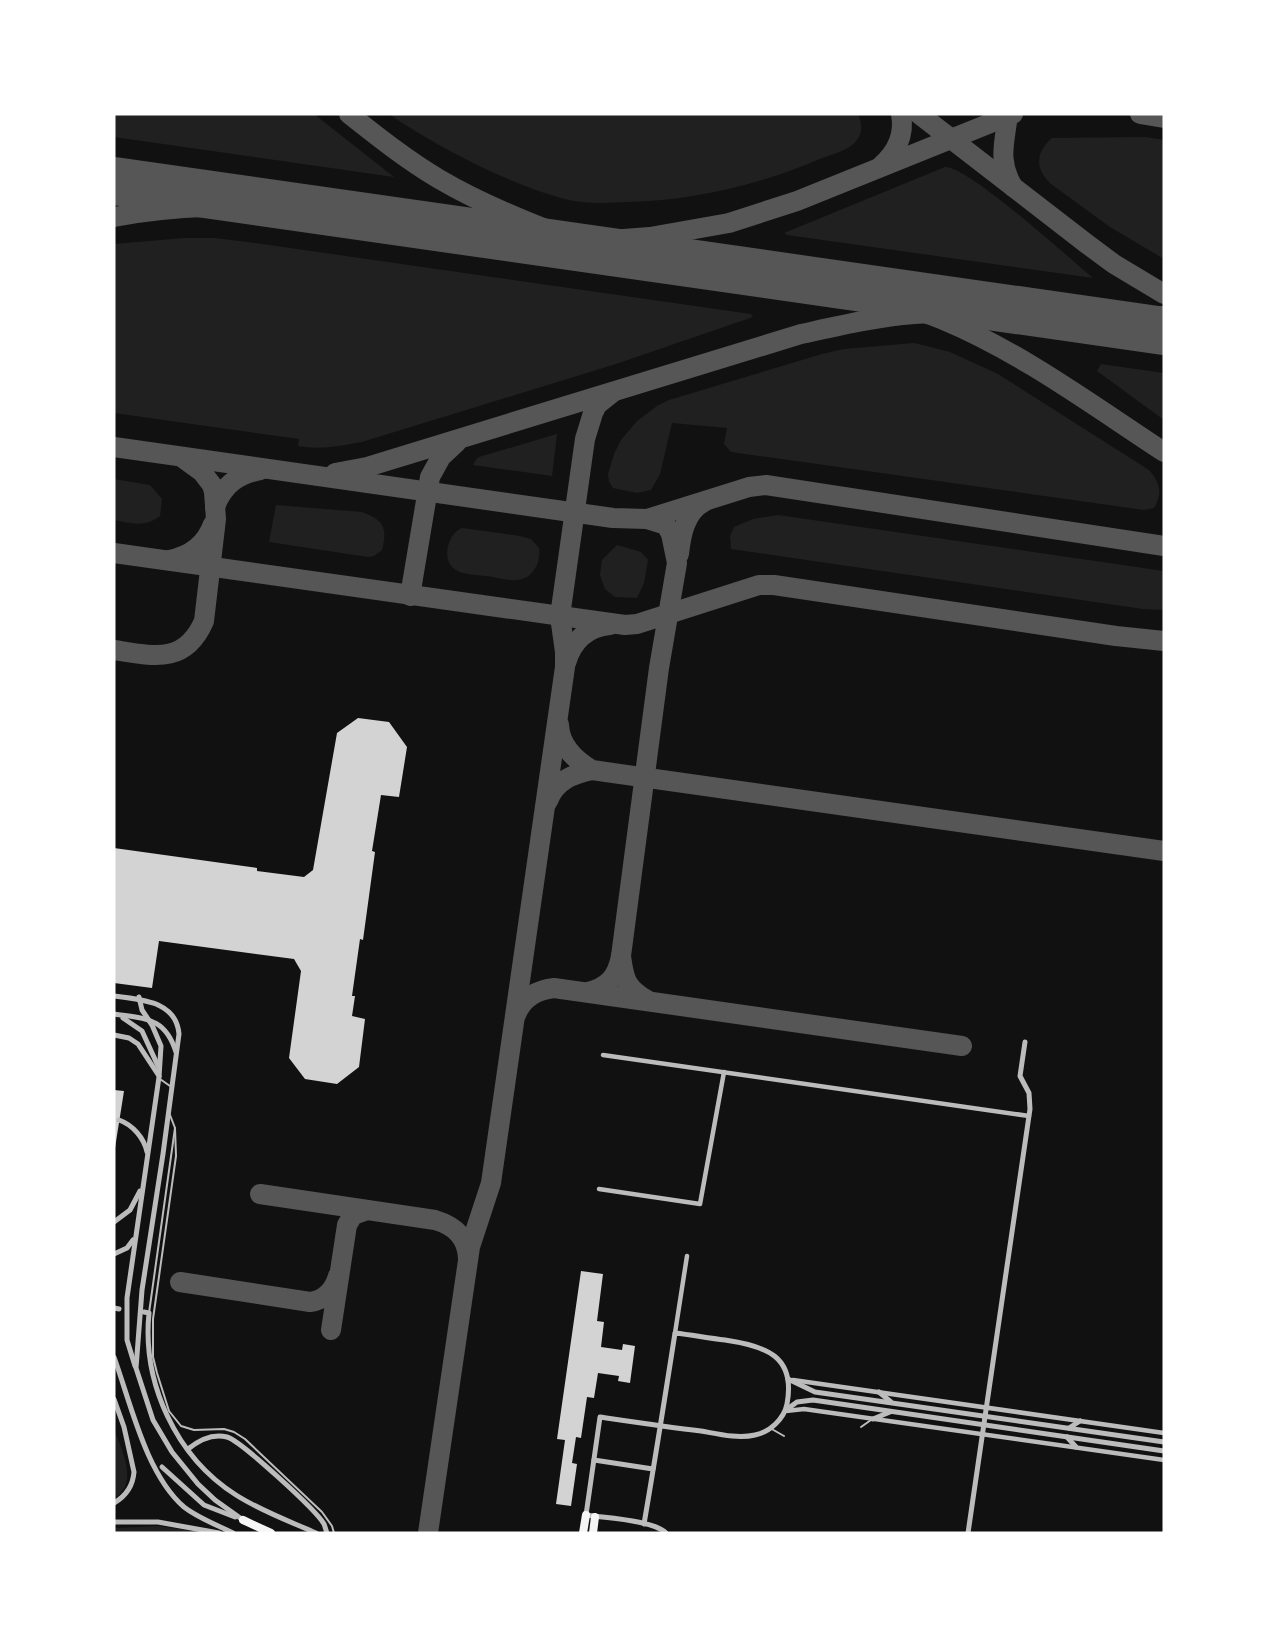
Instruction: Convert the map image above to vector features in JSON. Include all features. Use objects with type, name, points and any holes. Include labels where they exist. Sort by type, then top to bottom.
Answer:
[{"type":"highway","points":[[583,1533],[586,1515]]},
{"type":"highway","points":[[593,1533],[595,1517]]},
{"type":"highway","points":[[243,1520],[271,1533]]},
{"type":"street","points":[[114,995],[150,1001],[166,1009],[178,1027],[177,1056],[141,1299],[136,1372]]},
{"type":"street","points":[[114,995],[140,997],[142,1010],[161,1046],[159,1077],[128,1292],[128,1346],[153,1420],[172,1452],[198,1484],[215,1500],[243,1520]]},
{"type":"street","points":[[114,1015],[149,1020],[159,1024],[169,1034],[177,1056]]},
{"type":"street","points":[[114,1015],[126,1018],[141,1029],[158,1063],[159,1077]]},
{"type":"street","points":[[114,1035],[129,1038],[138,1044],[159,1077]]},
{"type":"street","points":[[968,1533],[1029,1116],[1029,1093],[1020,1076],[1025,1042]]},
{"type":"street","points":[[603,1055],[1029,1116]]},
{"type":"street","points":[[599,1189],[700,1204],[724,1072]]},
{"type":"street","points":[[120,1120],[128,1124],[141,1137],[148,1156]]},
{"type":"street","points":[[114,1222],[130,1210],[140,1192],[145,1175]]},
{"type":"street","points":[[114,1254],[127,1248],[136,1236]]},
{"type":"street","points":[[644,1524],[687,1256]]},
{"type":"street","points":[[146,1313],[152,1375],[170,1423],[188,1449],[211,1474],[236,1495],[316,1533]]},
{"type":"street","points":[[675,1333],[748,1343],[763,1348],[782,1364],[788,1379],[789,1389],[785,1411]]},
{"type":"street","points":[[114,1358],[155,1470],[167,1489],[193,1513],[233,1533]]},
{"type":"street","points":[[788,1379],[1164,1433]]},
{"type":"street","points":[[788,1379],[815,1392],[1164,1442]]},
{"type":"street","points":[[879,1392],[892,1404]]},
{"type":"street","points":[[114,1399],[124,1427],[133,1462],[134,1476],[125,1494],[114,1503]]},
{"type":"street","points":[[666,1533],[662,1529],[644,1524],[586,1515],[600,1417],[746,1437],[770,1428],[785,1411],[797,1402],[813,1400],[1164,1451]]},
{"type":"street","points":[[785,1411],[804,1409],[1164,1460]]},
{"type":"street","points":[[873,1419],[890,1412]]},
{"type":"street","points":[[1068,1429],[1080,1421]]},
{"type":"street","points":[[188,1449],[212,1436],[229,1437],[284,1479],[324,1524],[327,1533]]},
{"type":"street","points":[[1067,1437],[1076,1448]]},
{"type":"street","points":[[594,1460],[653,1469]]},
{"type":"street","points":[[162,1467],[204,1504],[243,1520]]},
{"type":"street","points":[[114,1522],[158,1522],[219,1533]]},
{"type":"lane","points":[[159,1077],[172,1089],[170,1113],[175,1128],[176,1156],[152,1324],[153,1357],[165,1401],[175,1420],[181,1426],[194,1430],[218,1428],[234,1432],[245,1439],[327,1518],[334,1533]]},
{"type":"lane","points":[[146,1313],[175,1128]]},
{"type":"lane","points":[[861,1427],[873,1419]]},
{"type":"lane","points":[[770,1428],[784,1436]]},
{"type":"shaded area","points":[[114,114],[314,114],[394,177],[114,137]]},
{"type":"shaded area","points":[[389,114],[858,114],[861,127],[857,140],[846,149],[799,168],[751,183],[677,198],[598,203],[569,200],[547,194],[500,175],[452,152]]},
{"type":"shaded area","points":[[1146,137],[1164,140],[1164,259],[1110,227],[1051,184],[1042,172],[1039,160],[1040,154],[1052,138]]},
{"type":"shaded area","points":[[945,167],[957,171],[996,196],[1093,278],[784,233]]},
{"type":"shaded area","points":[[184,238],[215,238],[255,243],[751,314],[753,317],[616,364],[362,442],[314,448],[298,446],[299,439],[114,413],[114,244]]},
{"type":"shaded area","points":[[914,343],[950,352],[998,374],[1149,470],[1159,488],[1159,497],[1154,508],[1144,510],[731,452],[724,444],[727,428],[672,423],[660,474],[651,490],[637,493],[613,488],[609,482],[608,474],[621,440],[637,421],[669,400],[822,354],[844,349]]},
{"type":"shaded area","points":[[1101,364],[1164,373],[1164,420],[1097,371]]},
{"type":"shaded area","points":[[557,434],[552,476],[473,465],[479,457]]},
{"type":"shaded area","points":[[114,479],[150,485],[162,499],[160,516],[143,523],[114,520]]},
{"type":"shaded area","points":[[276,505],[362,512],[375,518],[382,525],[384,535],[382,550],[368,557],[269,542]]},
{"type":"shaded area","points":[[778,515],[1164,571],[1164,610],[1143,609],[731,549],[730,536],[734,527],[753,519]]},
{"type":"shaded area","points":[[462,528],[531,539],[539,548],[536,567],[530,575],[519,580],[459,572],[451,566],[447,554],[453,535]]},
{"type":"shaded area","points":[[617,545],[641,552],[648,560],[644,583],[637,598],[615,597],[605,589],[600,575],[602,560]]},
{"type":"shaded area","points":[[114,1429],[124,1456],[127,1475],[122,1492],[114,1498]]},
{"type":"shaded area","points":[[159,1526],[204,1533],[114,1533],[114,1528]]},
{"type":"building","points":[[358,718],[389,722],[407,747],[399,797],[381,795],[372,851],[375,852],[363,940],[360,939],[352,996],[355,996],[352,1016],[365,1019],[359,1067],[337,1084],[305,1079],[289,1058],[301,971],[294,959],[159,941],[152,988],[114,983],[114,848],[257,868],[257,871],[304,877],[313,870],[337,733]]},
{"type":"building","points":[[114,1090],[124,1091],[115,1148],[114,1148]]},
{"type":"building","points":[[581,1271],[603,1274],[597,1321],[604,1322],[601,1347],[622,1350],[623,1344],[635,1346],[630,1383],[618,1381],[619,1376],[598,1373],[594,1398],[587,1397],[581,1438],[576,1437],[572,1463],[577,1464],[571,1506],[556,1504],[565,1440],[557,1439]]},
{"type":"taxiway","points":[[349,114],[404,156],[439,179],[499,210],[561,235]]},
{"type":"taxiway","points":[[881,166],[898,143],[902,129],[901,114]]},
{"type":"taxiway","points":[[919,114],[1114,264],[1164,294]]},
{"type":"taxiway","points":[[1008,114],[1004,159],[1005,168],[1013,187]]},
{"type":"taxiway","points":[[518,239],[583,242],[650,237],[729,223],[797,201],[1013,114]]},
{"type":"taxiway","points":[[1140,114],[1164,118]]},
{"type":"taxiway","points":[[114,217],[161,210],[209,207],[304,208]]},
{"type":"taxiway","points":[[809,280],[909,308],[971,332],[1056,380],[1164,452]]},
{"type":"taxiway","points":[[335,473],[367,467],[801,334],[857,322],[914,314],[988,312],[1061,316]]},
{"type":"taxiway","points":[[1094,321],[1164,316]]},
{"type":"taxiway","points":[[428,1533],[470,1247],[491,1183],[565,667],[560,616],[585,439],[597,405],[612,393]]},
{"type":"taxiway","points":[[410,596],[430,477],[441,457],[457,442]]},
{"type":"taxiway","points":[[114,447],[613,518],[647,519],[749,487],[766,485],[1164,546]]},
{"type":"taxiway","points":[[114,650],[155,655],[177,651],[187,645],[204,621],[216,519],[214,492],[212,485],[202,472],[184,459]]},
{"type":"taxiway","points":[[215,507],[222,492],[232,482],[245,474],[261,470]]},
{"type":"taxiway","points":[[679,554],[688,518],[704,502]]},
{"type":"taxiway","points":[[621,956],[659,668],[677,563],[671,534],[666,525],[647,519]]},
{"type":"taxiway","points":[[169,560],[184,556],[196,548],[206,538],[213,524]]},
{"type":"taxiway","points":[[114,553],[625,625],[637,624],[759,585],[774,585],[1116,636],[1164,641]]},
{"type":"taxiway","points":[[566,663],[572,648],[581,637],[601,626],[610,625]]},
{"type":"taxiway","points":[[559,725],[565,746],[580,762],[592,770],[1164,851]]},
{"type":"taxiway","points":[[548,801],[560,783],[592,770]]},
{"type":"taxiway","points":[[588,992],[601,987],[610,980],[617,970],[621,956],[627,982],[634,991],[647,1000]]},
{"type":"taxiway","points":[[516,1015],[522,1004],[531,996],[554,988],[962,1046]]},
{"type":"taxiway","points":[[260,1194],[435,1220],[459,1233],[465,1244],[468,1258]]},
{"type":"taxiway","points":[[331,1330],[347,1225],[353,1215],[367,1210]]},
{"type":"taxiway","points":[[180,1282],[310,1302],[328,1294],[338,1276]]},
{"type":"runway","points":[[114,181],[1164,331]]}]
